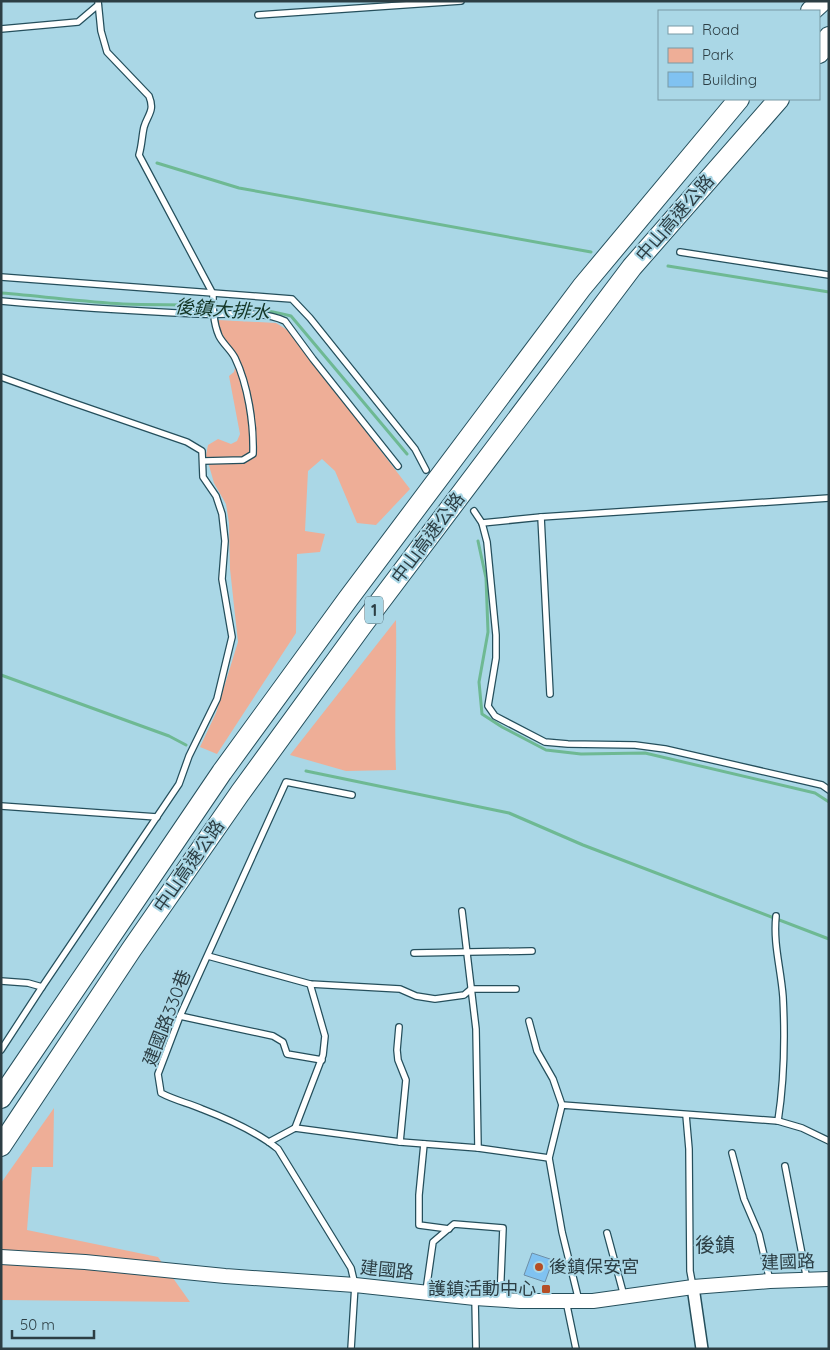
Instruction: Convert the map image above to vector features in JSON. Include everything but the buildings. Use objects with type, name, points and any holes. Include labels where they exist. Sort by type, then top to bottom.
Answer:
[{"type":"highway","name":"中山高速公路","points":[[1,1098],[222,772],[348,599],[582,287],[738,100]]},
{"type":"highway","name":"中山高速公路","points":[[1,1146],[131,950],[229,808],[364,624],[632,267],[778,100]]},
{"type":"street","name":"建國路","points":[[1,1257],[85,1262],[225,1276],[355,1285],[500,1300],[593,1300],[693,1287],[770,1281],[829,1280]]},
{"type":"street","points":[[693,1287],[702,1349]]},
{"type":"lane","points":[[258,15],[461,1]]},
{"type":"lane","points":[[1,28],[78,22],[98,3]]},
{"type":"lane","points":[[98,3],[101,31],[107,52],[149,96],[152,104],[150,115],[144,127],[143,143],[139,155],[213,296],[213,313],[219,336],[234,357],[245,388],[253,439],[252,454],[243,460],[204,461]]},
{"type":"lane","points":[[680,252],[829,275]]},
{"type":"lane","points":[[1,278],[213,296],[292,299],[310,318],[415,449],[426,470]]},
{"type":"lane","points":[[1,301],[84,309],[246,314],[278,318],[285,321],[398,466]]},
{"type":"lane","points":[[1,376],[68,402],[187,442],[202,451],[204,461],[203,477],[216,496],[222,514],[225,541],[222,579],[232,637],[217,699],[189,756],[179,784],[1,1050]]},
{"type":"lane","points":[[482,523],[541,517],[829,498]]},
{"type":"lane","points":[[474,511],[482,523],[487,542],[496,635],[496,658],[488,706],[495,716],[545,742],[635,745],[665,749],[822,785],[829,790]]},
{"type":"lane","points":[[541,517],[550,694]]},
{"type":"lane","name":"建國路330巷","points":[[352,795],[286,782],[180,1016],[158,1074],[161,1093],[262,1136],[278,1149],[350,1268],[355,1285]]},
{"type":"lane","points":[[1,806],[157,817]]},
{"type":"lane","points":[[462,911],[476,1029],[478,1148]]},
{"type":"lane","points":[[776,916],[775,935],[783,997],[783,1091],[778,1121]]},
{"type":"lane","points":[[414,953],[532,951]]},
{"type":"lane","points":[[208,956],[310,984],[400,990],[416,996],[436,999],[464,995],[471,989],[516,990]]},
{"type":"lane","points":[[1,981],[28,983],[42,987]]},
{"type":"lane","points":[[295,1128],[322,1060],[325,1036],[310,984]]},
{"type":"lane","points":[[180,1016],[273,1036],[283,1042],[287,1054],[322,1060]]},
{"type":"lane","points":[[529,1021],[537,1051],[553,1079],[562,1105],[549,1158],[573,1301],[576,1349]]},
{"type":"lane","points":[[400,1027],[397,1050],[398,1060],[406,1080],[400,1142]]},
{"type":"lane","points":[[562,1105],[778,1121],[802,1128],[829,1141]]},
{"type":"lane","points":[[686,1115],[689,1149],[690,1272],[693,1287]]},
{"type":"lane","points":[[269,1142],[295,1128],[400,1142],[478,1148],[549,1158]]},
{"type":"lane","points":[[424,1144],[419,1196],[419,1224],[449,1229]]},
{"type":"lane","points":[[732,1153],[744,1199],[759,1234],[770,1281]]},
{"type":"lane","points":[[785,1166],[807,1280]]},
{"type":"lane","points":[[426,1293],[433,1242],[454,1224],[503,1228],[500,1300]]},
{"type":"lane","points":[[607,1233],[624,1296]]},
{"type":"lane","points":[[351,1349],[355,1285]]},
{"type":"lane","points":[[475,1298],[476,1349]]},
{"type":"green space","points":[[218,320],[276,323],[289,331],[410,489],[376,525],[357,523],[335,471],[322,459],[308,471],[305,531],[325,534],[320,552],[297,554],[296,633],[217,754],[200,747],[216,713],[238,642],[230,569],[229,523],[226,504],[214,483],[206,455],[208,445],[218,439],[231,444],[237,441],[240,434],[229,376],[234,372],[236,363],[216,327]]},
{"type":"green space","points":[[396,620],[396,770],[346,771],[290,755]]},
{"type":"green space","points":[[54,1108],[53,1167],[32,1167],[27,1230],[158,1257],[190,1302],[1,1300],[1,1183]]},
{"type":"waterway","points":[[157,163],[239,188],[591,252]]},
{"type":"waterway","points":[[668,266],[829,292]]},
{"type":"waterway","name":"後鎮大排水","points":[[1,293],[123,304],[250,308],[291,316],[407,454]]},
{"type":"waterway","points":[[478,541],[486,578],[488,632],[479,682],[482,714],[502,727],[546,750],[581,754],[645,753],[815,793],[829,802]]},
{"type":"waterway","points":[[1,675],[169,736],[186,745]]},
{"type":"waterway","points":[[306,771],[509,813],[583,845],[829,939]]},
{"type":"place","name":"後鎮保安宮","points":[[539,1267]]},
{"type":"place","name":"護鎮活動中心","points":[[546,1289]]},
{"type":"district","name":"後鎮","points":[[715,1245]]}]
